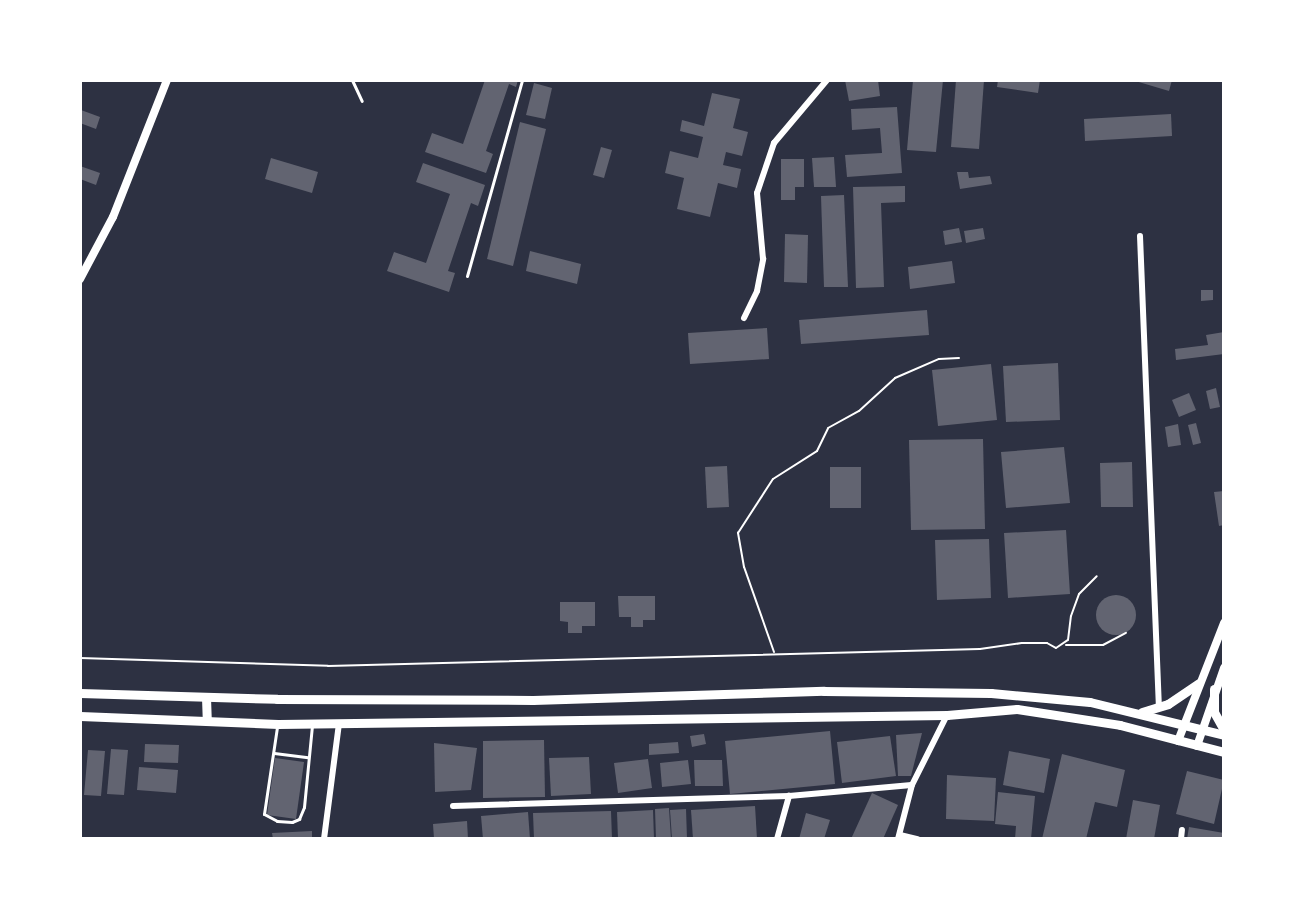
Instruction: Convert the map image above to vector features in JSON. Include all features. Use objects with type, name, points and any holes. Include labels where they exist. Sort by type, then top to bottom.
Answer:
[{"type":"main road","points":[[1138,713],[1184,695],[1199,683]]},
{"type":"main road","points":[[1214,689],[1214,712],[1224,732]]},
{"type":"main road","points":[[80,693],[533,700],[923,691],[1047,696],[1224,732]]},
{"type":"main road","points":[[206,697],[207,721]]},
{"type":"main road","points":[[80,716],[278,724],[947,715],[1017,709],[1089,719],[1224,752]]},
{"type":"street","points":[[80,279],[113,217],[167,80]]},
{"type":"street","points":[[744,318],[757,291],[763,259],[757,193],[774,143],[827,80]]},
{"type":"street","points":[[1140,236],[1159,707]]},
{"type":"street","points":[[1178,741],[1224,623]]},
{"type":"street","points":[[1197,746],[1214,689],[1224,668]]},
{"type":"street","points":[[918,839],[899,837],[912,785],[947,715]]},
{"type":"street","points":[[324,839],[339,723]]},
{"type":"street","points":[[453,806],[789,796],[912,785]]},
{"type":"street","points":[[777,839],[789,796]]},
{"type":"street","points":[[1181,839],[1182,830]]},
{"type":"lane","points":[[352,80],[362,101]]},
{"type":"lane","points":[[467,276],[522,80]]},
{"type":"lane","points":[[278,724],[264,814],[277,821],[299,819],[304,807],[312,723]]},
{"type":"lane","points":[[274,753],[308,757]]},
{"type":"path","points":[[774,653],[744,567],[738,533],[773,479],[817,451],[828,428],[859,411],[895,378],[939,359],[959,358]]},
{"type":"path","points":[[1065,644],[1077,598],[1097,576]]},
{"type":"path","points":[[80,658],[328,666],[980,649],[1022,643],[1047,643],[1056,648],[1065,644],[1103,645],[1126,633]]},
{"type":"building","points":[[485,80],[518,80],[516,87],[509,84],[486,151],[493,154],[486,173],[425,152],[432,133],[463,144]]},
{"type":"building","points":[[845,80],[878,80],[880,96],[849,101]]},
{"type":"building","points":[[913,80],[943,80],[936,152],[907,150]]},
{"type":"building","points":[[956,80],[984,80],[979,149],[951,147]]},
{"type":"building","points":[[998,80],[1040,80],[1038,93],[997,87]]},
{"type":"building","points":[[1132,80],[1172,80],[1169,91]]},
{"type":"building","points":[[534,83],[552,88],[545,119],[526,115]]},
{"type":"building","points":[[712,93],[740,99],[733,128],[748,132],[742,156],[726,152],[723,165],[741,169],[737,188],[718,183],[710,217],[677,209],[684,178],[665,173],[670,151],[698,158],[703,137],[680,131],[682,120],[704,126]]},
{"type":"building","points":[[897,107],[902,173],[847,177],[845,155],[882,153],[880,128],[852,130],[851,109]]},
{"type":"building","points":[[81,110],[100,117],[96,129],[80,123]]},
{"type":"building","points":[[1171,114],[1172,136],[1085,141],[1084,119]]},
{"type":"building","points":[[520,122],[546,129],[513,266],[487,259]]},
{"type":"building","points":[[601,147],[612,150],[604,178],[593,175]]},
{"type":"building","points":[[834,157],[836,187],[814,187],[812,158]]},
{"type":"building","points":[[271,158],[318,172],[312,193],[265,179]]},
{"type":"building","points":[[781,159],[804,159],[804,187],[795,187],[795,200],[781,200]]},
{"type":"building","points":[[423,163],[485,185],[478,206],[471,203],[448,271],[455,273],[449,292],[387,271],[394,252],[426,263],[450,194],[416,182]]},
{"type":"building","points":[[80,166],[100,173],[96,185],[80,179]]},
{"type":"building","points":[[957,172],[968,172],[969,178],[990,176],[992,184],[960,189]]},
{"type":"building","points":[[905,186],[905,202],[881,203],[884,287],[856,288],[853,187]]},
{"type":"building","points":[[844,195],[848,287],[824,287],[821,196]]},
{"type":"building","points":[[959,228],[962,242],[945,245],[943,231]]},
{"type":"building","points":[[983,228],[985,239],[966,243],[964,231]]},
{"type":"building","points":[[785,234],[808,235],[807,283],[784,282]]},
{"type":"building","points":[[530,251],[581,264],[577,284],[526,271]]},
{"type":"building","points":[[952,261],[955,283],[910,289],[908,267]]},
{"type":"building","points":[[1201,290],[1213,290],[1213,300],[1201,301]]},
{"type":"building","points":[[927,310],[929,335],[801,344],[799,320]]},
{"type":"building","points":[[767,328],[769,359],[690,364],[688,333]]},
{"type":"building","points":[[1224,332],[1224,354],[1176,360],[1175,349],[1208,345],[1206,335]]},
{"type":"building","points":[[1058,363],[1060,420],[1006,422],[1003,366]]},
{"type":"building","points":[[991,364],[997,420],[938,426],[932,370]]},
{"type":"building","points":[[1216,388],[1220,407],[1210,409],[1206,391]]},
{"type":"building","points":[[1189,393],[1196,410],[1179,417],[1172,400]]},
{"type":"building","points":[[1196,423],[1201,443],[1193,445],[1188,425]]},
{"type":"building","points":[[1178,424],[1181,445],[1168,447],[1165,427]]},
{"type":"building","points":[[983,439],[985,529],[911,530],[909,440]]},
{"type":"building","points":[[1064,447],[1070,503],[1006,508],[1001,452]]},
{"type":"building","points":[[1132,462],[1133,507],[1101,507],[1100,463]]},
{"type":"building","points":[[727,466],[729,507],[707,508],[705,467]]},
{"type":"building","points":[[830,467],[861,467],[861,508],[830,508]]},
{"type":"building","points":[[1224,491],[1224,525],[1219,526],[1214,492]]},
{"type":"building","points":[[1066,530],[1070,594],[1008,598],[1004,533]]},
{"type":"building","points":[[989,539],[991,598],[937,600],[935,540]]},
{"type":"building","points":[[1116,595],[1130,601],[1136,615],[1130,629],[1116,635],[1102,629],[1096,615],[1102,601]]},
{"type":"building","points":[[618,596],[655,596],[655,620],[643,620],[643,627],[631,627],[631,617],[619,617]]},
{"type":"building","points":[[560,602],[595,602],[595,626],[582,626],[582,633],[568,633],[568,622],[560,621]]},
{"type":"building","points":[[830,731],[835,784],[730,794],[725,741]]},
{"type":"building","points":[[922,733],[911,776],[898,776],[896,735]]},
{"type":"building","points":[[704,734],[706,744],[692,747],[690,736]]},
{"type":"building","points":[[890,736],[896,776],[842,783],[837,742]]},
{"type":"building","points":[[544,740],[545,797],[483,798],[483,741]]},
{"type":"building","points":[[678,742],[679,753],[649,755],[649,744]]},
{"type":"building","points":[[434,743],[477,748],[471,790],[435,792]]},
{"type":"building","points":[[145,744],[179,745],[178,763],[144,762]]},
{"type":"building","points":[[111,749],[128,750],[124,795],[107,794]]},
{"type":"building","points":[[88,750],[105,751],[101,796],[84,795]]},
{"type":"building","points":[[1009,751],[1050,759],[1044,793],[1003,785]]},
{"type":"building","points":[[1062,754],[1125,770],[1117,807],[1095,802],[1086,839],[1042,839]]},
{"type":"building","points":[[589,757],[591,794],[551,796],[549,758]]},
{"type":"building","points":[[275,758],[304,762],[296,819],[267,815]]},
{"type":"building","points":[[648,759],[652,788],[618,793],[614,763]]},
{"type":"building","points":[[688,760],[691,784],[662,787],[660,763]]},
{"type":"building","points":[[694,760],[722,760],[723,786],[695,786]]},
{"type":"building","points":[[139,767],[178,770],[176,793],[137,790]]},
{"type":"building","points":[[1187,771],[1224,780],[1214,824],[1176,814]]},
{"type":"building","points":[[947,775],[996,778],[994,821],[946,819]]},
{"type":"building","points":[[998,792],[1035,796],[1031,839],[1015,839],[1016,826],[995,824]]},
{"type":"building","points":[[872,793],[898,805],[883,839],[851,839]]},
{"type":"building","points":[[1133,800],[1160,805],[1154,839],[1126,839]]},
{"type":"building","points":[[755,806],[757,839],[693,839],[691,810]]},
{"type":"building","points":[[669,808],[671,839],[656,839],[655,809]]},
{"type":"building","points":[[686,809],[687,839],[672,839],[670,810]]},
{"type":"building","points":[[653,810],[654,839],[618,839],[617,812]]},
{"type":"building","points":[[611,811],[612,839],[534,839],[533,813]]},
{"type":"building","points":[[528,812],[530,839],[483,839],[481,816]]},
{"type":"building","points":[[806,813],[830,820],[824,839],[799,839]]},
{"type":"building","points":[[467,821],[468,839],[434,839],[433,824]]},
{"type":"building","points":[[1189,827],[1224,833],[1224,839],[1187,839]]},
{"type":"building","points":[[312,831],[312,839],[273,839],[272,833]]}]
